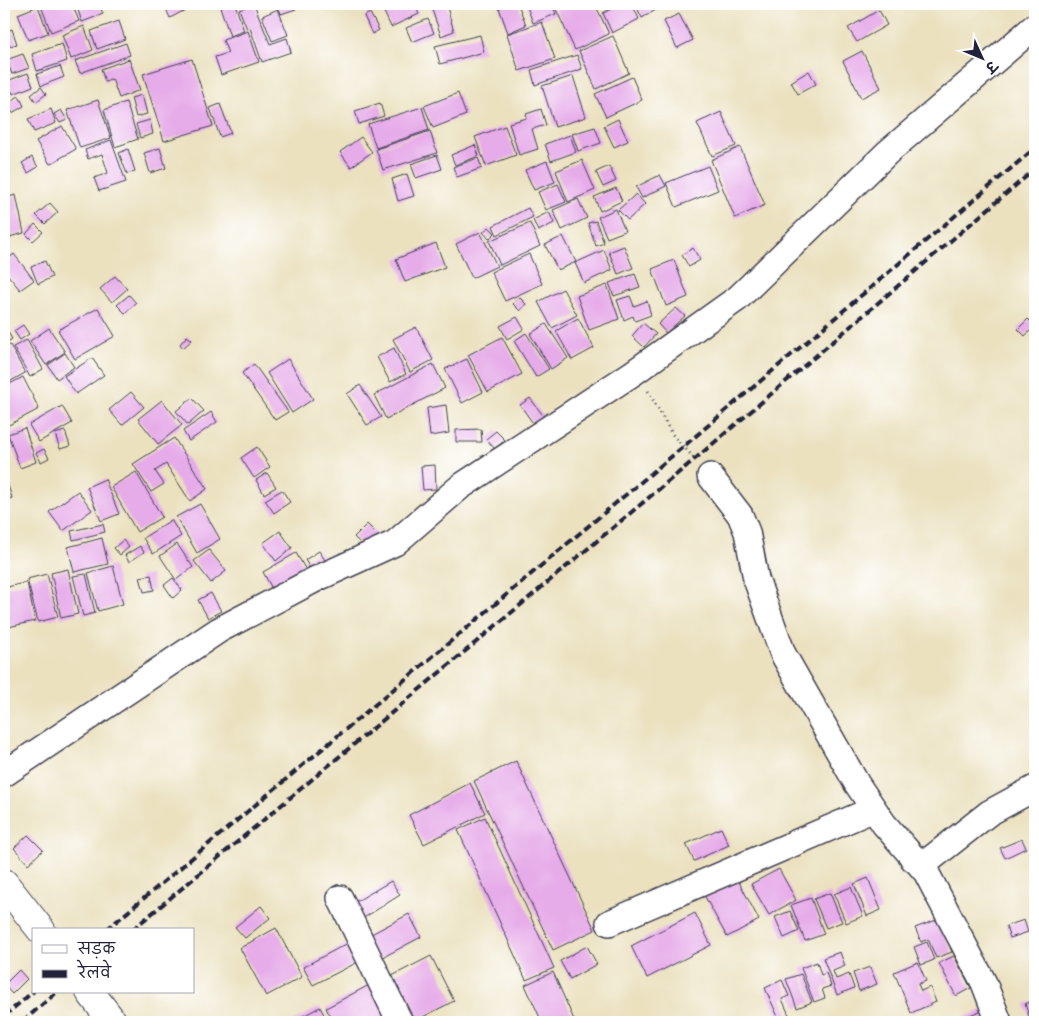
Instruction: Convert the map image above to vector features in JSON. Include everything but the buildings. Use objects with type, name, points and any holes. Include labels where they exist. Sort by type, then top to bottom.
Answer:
[{"type":"main road","points":[[4,883],[38,928]]},
{"type":"main road","points":[[92,994],[113,1022]]},
{"type":"street","points":[[4,774],[219,630],[316,579],[395,543],[460,487],[633,373],[738,298],[887,153],[1035,26]]},
{"type":"street","points":[[710,476],[740,515],[747,532],[756,579],[783,654],[857,784],[913,859],[926,872],[984,983],[999,1022]]},
{"type":"street","points":[[913,859],[928,861],[989,813],[1035,788]]},
{"type":"street","points":[[609,924],[874,809]]},
{"type":"street","points":[[340,898],[400,1022]]},
{"type":"path","points":[[633,373],[648,391],[672,434],[710,476]]},
{"type":"railway","points":[[108,928],[684,446],[1035,148]]},
{"type":"railway","points":[[134,928],[695,459],[1035,169]]},
{"type":"railway","points":[[4,1016],[32,993]]},
{"type":"railway","points":[[22,1022],[55,994]]}]
